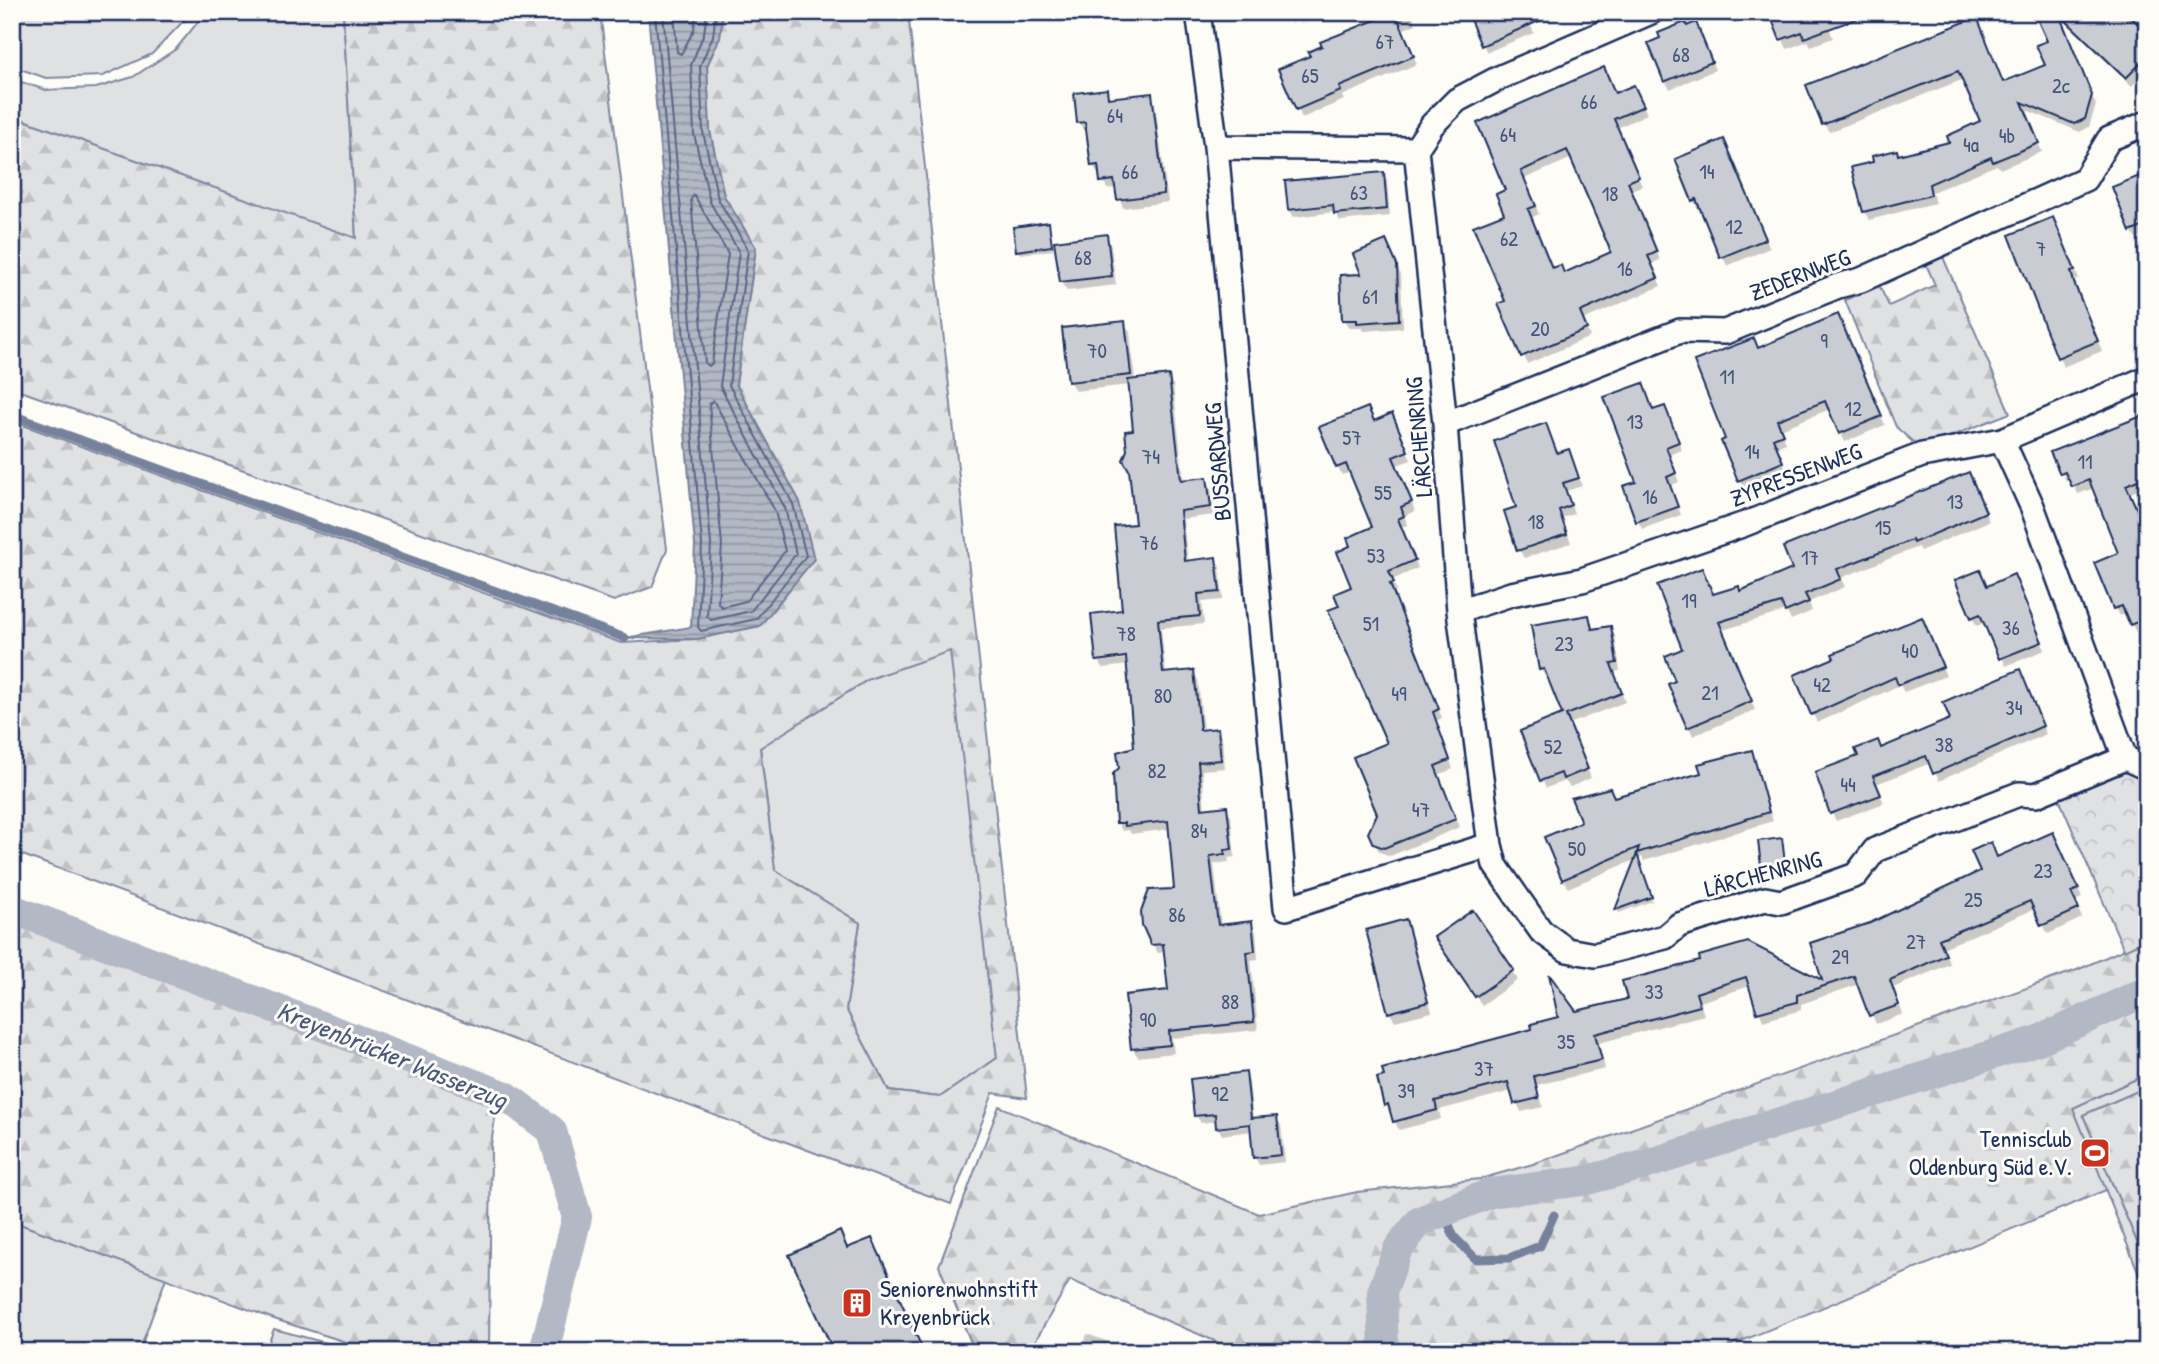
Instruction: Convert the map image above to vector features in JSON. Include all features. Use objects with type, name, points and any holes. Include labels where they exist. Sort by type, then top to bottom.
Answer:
[{"type":"street","name":"BUSSARDWEG","points":[[1198,12],[1216,147],[1286,908],[1490,845]]},
{"type":"street","points":[[1216,147],[1416,149],[1432,125],[1457,100],[1501,77],[1651,12]]},
{"type":"street","name":"ZEDERNWEG","points":[[1445,424],[1680,331],[1726,332],[1861,280],[2085,179],[2109,139],[2147,123]]},
{"type":"street","name":"LÄRCHENRING","points":[[1416,149],[1445,424],[1459,611],[1490,845],[1495,865],[1541,931],[1567,950],[1595,955],[1665,937],[1679,925],[1765,899],[1781,902],[1856,875],[1875,850],[2019,794],[2036,795],[2125,758]]},
{"type":"street","name":"ZYPRESSENWEG","points":[[1459,611],[1511,594],[1582,580],[1745,524],[1922,455],[2002,440],[2147,378]]},
{"type":"street","points":[[2002,440],[2032,506],[2125,758],[2147,768]]},
{"type":"green space","points":[[12,12],[192,12],[152,54],[103,76],[46,78],[12,66]]},
{"type":"green space","points":[[206,12],[343,12],[356,239],[12,116],[12,79],[46,90],[96,88],[133,77],[176,49]]},
{"type":"green space","points":[[343,12],[600,12],[667,549],[652,587],[614,601],[12,388],[12,116],[356,238]]},
{"type":"green space","points":[[723,12],[908,12],[1027,1098],[993,1093],[951,1204],[12,851],[12,421],[621,643],[697,639],[760,626],[800,502],[736,384],[756,248],[724,196],[710,131],[707,66],[720,37]],"holes":[[[950,651],[997,1058],[940,1097],[889,1091],[846,1009],[860,923],[775,870],[760,748],[869,679]]]},
{"type":"green space","points":[[1943,257],[2010,413],[1927,446],[1913,442],[1896,427],[1845,300],[1879,285],[1889,306],[1935,285],[1926,264]]},
{"type":"green space","points":[[951,650],[997,1058],[940,1097],[889,1091],[846,1009],[860,923],[775,870],[760,747],[869,679]]},
{"type":"green space","points":[[2125,758],[2147,768],[2147,939],[2124,950],[2054,787]]},
{"type":"green space","points":[[12,922],[497,1104],[491,1145],[489,1352],[377,1352],[274,1319],[12,1221]]},
{"type":"green space","points":[[2147,939],[2147,1074],[2073,1108],[2106,1190],[1715,1352],[1241,1352],[1070,1280],[1029,1352],[975,1352],[939,1266],[999,1106],[1259,1214],[1357,1192],[1480,1179],[1533,1164],[2077,970]]},
{"type":"green space","name":"Tennisclub Oldenburg Süd e.V.","points":[[2147,1074],[2147,1087],[2083,1115],[2147,1265],[2147,1294],[2073,1108]]},
{"type":"green space","points":[[2147,1087],[2147,1265],[2083,1115]]},
{"type":"green space","points":[[12,1221],[166,1278],[139,1352],[12,1352]]},
{"type":"green space","points":[[274,1329],[360,1352],[265,1352]]},
{"type":"water","points":[[648,12],[723,12],[720,37],[707,66],[710,131],[724,196],[756,248],[736,384],[800,502],[814,559],[760,626],[697,639],[625,638],[691,627],[695,545]]},
{"type":"building","points":[[1395,12],[1414,56],[1339,87],[1341,91],[1296,110],[1278,69],[1310,56],[1308,52],[1322,46],[1320,42]]},
{"type":"building","points":[[1467,12],[1560,12],[1481,46]]},
{"type":"building","points":[[1769,12],[1866,12],[1867,15],[1804,38],[1802,32],[1780,40]]},
{"type":"building","points":[[2034,12],[2126,12],[2147,33],[2147,57],[2126,78],[2059,14],[2092,95],[2085,119],[2074,124],[2022,102],[2039,143],[1993,162],[1991,157],[1929,184],[1931,195],[1863,212],[1851,167],[1873,162],[1872,156],[1897,150],[1898,155],[1949,142],[1947,136],[1980,121],[1958,71],[1822,125],[1806,85],[1977,17],[2003,82],[2045,65],[2036,45],[2047,41]]},
{"type":"building","points":[[1685,22],[1687,26],[1696,22],[1712,62],[1664,82],[1648,43],[1660,38],[1658,33]]},
{"type":"building","points":[[1604,67],[1615,93],[1634,85],[1644,106],[1614,119],[1639,177],[1628,182],[1657,252],[1648,256],[1658,278],[1580,312],[1587,329],[1521,357],[1498,304],[1505,301],[1473,226],[1504,214],[1496,194],[1505,190],[1477,123]],"holes":[[[1567,150],[1611,252],[1564,273],[1561,265],[1552,268],[1528,209],[1536,206],[1521,171]]]},
{"type":"building","points":[[1107,89],[1108,98],[1152,93],[1164,194],[1117,200],[1114,180],[1100,182],[1098,165],[1091,166],[1085,122],[1077,123],[1074,93]]},
{"type":"building","points":[[1724,139],[1766,239],[1720,258],[1696,199],[1692,201],[1675,159]]},
{"type":"building","points":[[1384,172],[1387,209],[1334,214],[1333,205],[1288,210],[1285,181]]},
{"type":"building","points":[[2147,173],[2147,225],[2130,232],[2112,187]]},
{"type":"building","points":[[2053,217],[2075,270],[2071,271],[2074,283],[2098,341],[2057,358],[2009,235]]},
{"type":"building","points":[[1049,222],[1052,246],[1016,251],[1013,227]]},
{"type":"building","points":[[1107,234],[1112,276],[1060,282],[1054,241]]},
{"type":"building","points":[[1386,240],[1397,265],[1399,320],[1357,323],[1357,320],[1342,320],[1340,275],[1361,274],[1353,254]]},
{"type":"building","points":[[1838,314],[1882,416],[1839,434],[1825,401],[1777,420],[1783,434],[1773,438],[1783,462],[1738,481],[1721,441],[1725,439],[1694,361],[1754,338],[1758,348]]},
{"type":"building","points":[[1125,321],[1131,375],[1068,382],[1062,328]]},
{"type":"building","points":[[1169,375],[1181,480],[1207,477],[1211,507],[1180,511],[1185,561],[1216,557],[1220,592],[1198,594],[1200,616],[1158,620],[1163,673],[1194,670],[1200,730],[1218,728],[1221,760],[1198,762],[1202,809],[1227,806],[1232,849],[1225,850],[1225,854],[1210,856],[1218,925],[1252,921],[1255,951],[1247,952],[1254,1022],[1169,1031],[1170,1045],[1131,1049],[1125,995],[1168,990],[1163,944],[1151,945],[1142,925],[1141,912],[1149,890],[1174,889],[1168,821],[1125,826],[1124,823],[1116,823],[1113,774],[1119,768],[1117,752],[1134,747],[1126,657],[1096,661],[1091,614],[1122,610],[1114,526],[1135,524],[1129,470],[1123,460],[1127,450],[1125,431],[1133,430],[1128,380]]},
{"type":"building","points":[[1643,383],[1653,410],[1665,406],[1679,442],[1666,447],[1676,473],[1667,477],[1678,507],[1636,522],[1623,486],[1636,482],[1604,397]]},
{"type":"building","points":[[1368,407],[1374,421],[1392,413],[1408,451],[1393,457],[1412,502],[1401,507],[1404,516],[1398,519],[1415,560],[1389,571],[1394,583],[1390,584],[1439,709],[1433,712],[1450,760],[1435,766],[1456,819],[1384,848],[1373,844],[1368,833],[1377,814],[1353,757],[1387,743],[1328,610],[1339,606],[1334,594],[1351,587],[1337,552],[1350,546],[1347,538],[1372,527],[1346,464],[1336,468],[1319,427]]},
{"type":"building","points":[[2147,414],[2147,476],[2126,485],[2147,532],[2147,618],[2130,625],[2122,606],[2113,609],[2094,563],[2118,553],[2089,480],[2072,487],[2065,472],[2060,474],[2050,452]]},
{"type":"building","points":[[1546,423],[1557,453],[1569,449],[1579,478],[1563,483],[1571,505],[1559,510],[1567,534],[1517,551],[1504,511],[1516,507],[1494,441]]},
{"type":"building","points":[[1969,472],[1986,512],[1913,543],[1912,540],[1837,569],[1841,579],[1805,594],[1809,602],[1785,612],[1781,603],[1719,622],[1752,701],[1687,728],[1668,684],[1675,681],[1665,656],[1682,649],[1657,585],[1702,568],[1713,594],[1739,586],[1740,591],[1792,569],[1783,547]]},
{"type":"building","points":[[1980,570],[1987,586],[2014,574],[2042,642],[1999,659],[1980,614],[1971,618],[1955,580]]},
{"type":"building","points":[[1589,615],[1592,629],[1611,626],[1617,663],[1611,664],[1622,693],[1566,715],[1588,769],[1563,779],[1561,773],[1540,781],[1520,731],[1562,714],[1544,669],[1539,670],[1531,625]]},
{"type":"building","points":[[1922,617],[1943,667],[1898,685],[1895,677],[1811,715],[1794,675],[1834,658],[1832,654]]},
{"type":"building","points":[[2020,669],[2043,726],[1933,774],[1926,756],[1873,776],[1881,795],[1830,814],[1815,772],[1858,756],[1855,749],[1878,740],[1881,748],[1950,719],[1943,702]]},
{"type":"building","points":[[1752,750],[1769,812],[1637,853],[1639,847],[1562,880],[1544,837],[1581,822],[1571,798],[1610,788],[1614,797],[1701,773],[1698,764]]},
{"type":"building","points":[[2053,832],[2079,889],[2071,892],[2079,909],[2041,926],[2030,901],[1939,939],[1946,955],[1890,980],[1899,1005],[1869,1016],[1854,976],[1797,995],[1797,1002],[1757,1013],[1746,977],[1696,993],[1700,1006],[1595,1034],[1602,1060],[1534,1076],[1539,1098],[1514,1104],[1508,1082],[1435,1101],[1437,1110],[1393,1122],[1388,1104],[1384,1106],[1377,1078],[1384,1076],[1382,1069],[1532,1029],[1531,1024],[1558,1017],[1549,974],[1576,1011],[1627,999],[1622,981],[1700,961],[1699,956],[1748,942],[1822,980],[1810,943],[1870,923],[1980,871],[1971,851],[1991,842],[1997,857]]},
{"type":"building","points":[[1782,838],[1785,863],[1761,866],[1758,841]]},
{"type":"building","points":[[1637,854],[1652,897],[1615,910]]},
{"type":"building","points":[[1473,910],[1514,970],[1475,997],[1434,937]]},
{"type":"building","points":[[1406,919],[1428,1002],[1388,1013],[1366,930]]},
{"type":"building","points":[[1246,1072],[1251,1118],[1277,1116],[1281,1155],[1253,1158],[1250,1124],[1216,1128],[1215,1114],[1194,1116],[1190,1079]]},
{"type":"building","name":"Seniorenwohnstift Kreyenbrück","points":[[840,1231],[847,1248],[872,1238],[924,1352],[834,1352],[789,1255]]},
{"type":"waterway","points":[[12,415],[625,638]]},
{"type":"waterway","name":"Kreyenbrücker Wasserzug","points":[[12,909],[506,1096],[552,1131],[577,1217],[544,1352]]},
{"type":"waterway","points":[[1384,1352],[1382,1292],[1398,1249],[1420,1221],[1491,1193],[1583,1181],[1644,1165],[2039,1040],[2147,991]]},
{"type":"waterway","points":[[1443,1210],[1454,1237],[1476,1259],[1509,1258],[1540,1246],[1554,1215]]},
{"type":"place","name":"Tennisclub Oldenburg Süd e.V.","points":[[2095,1153]]},
{"type":"place","name":"Seniorenwohnstift Kreyenbrück","points":[[857,1303]]}]
